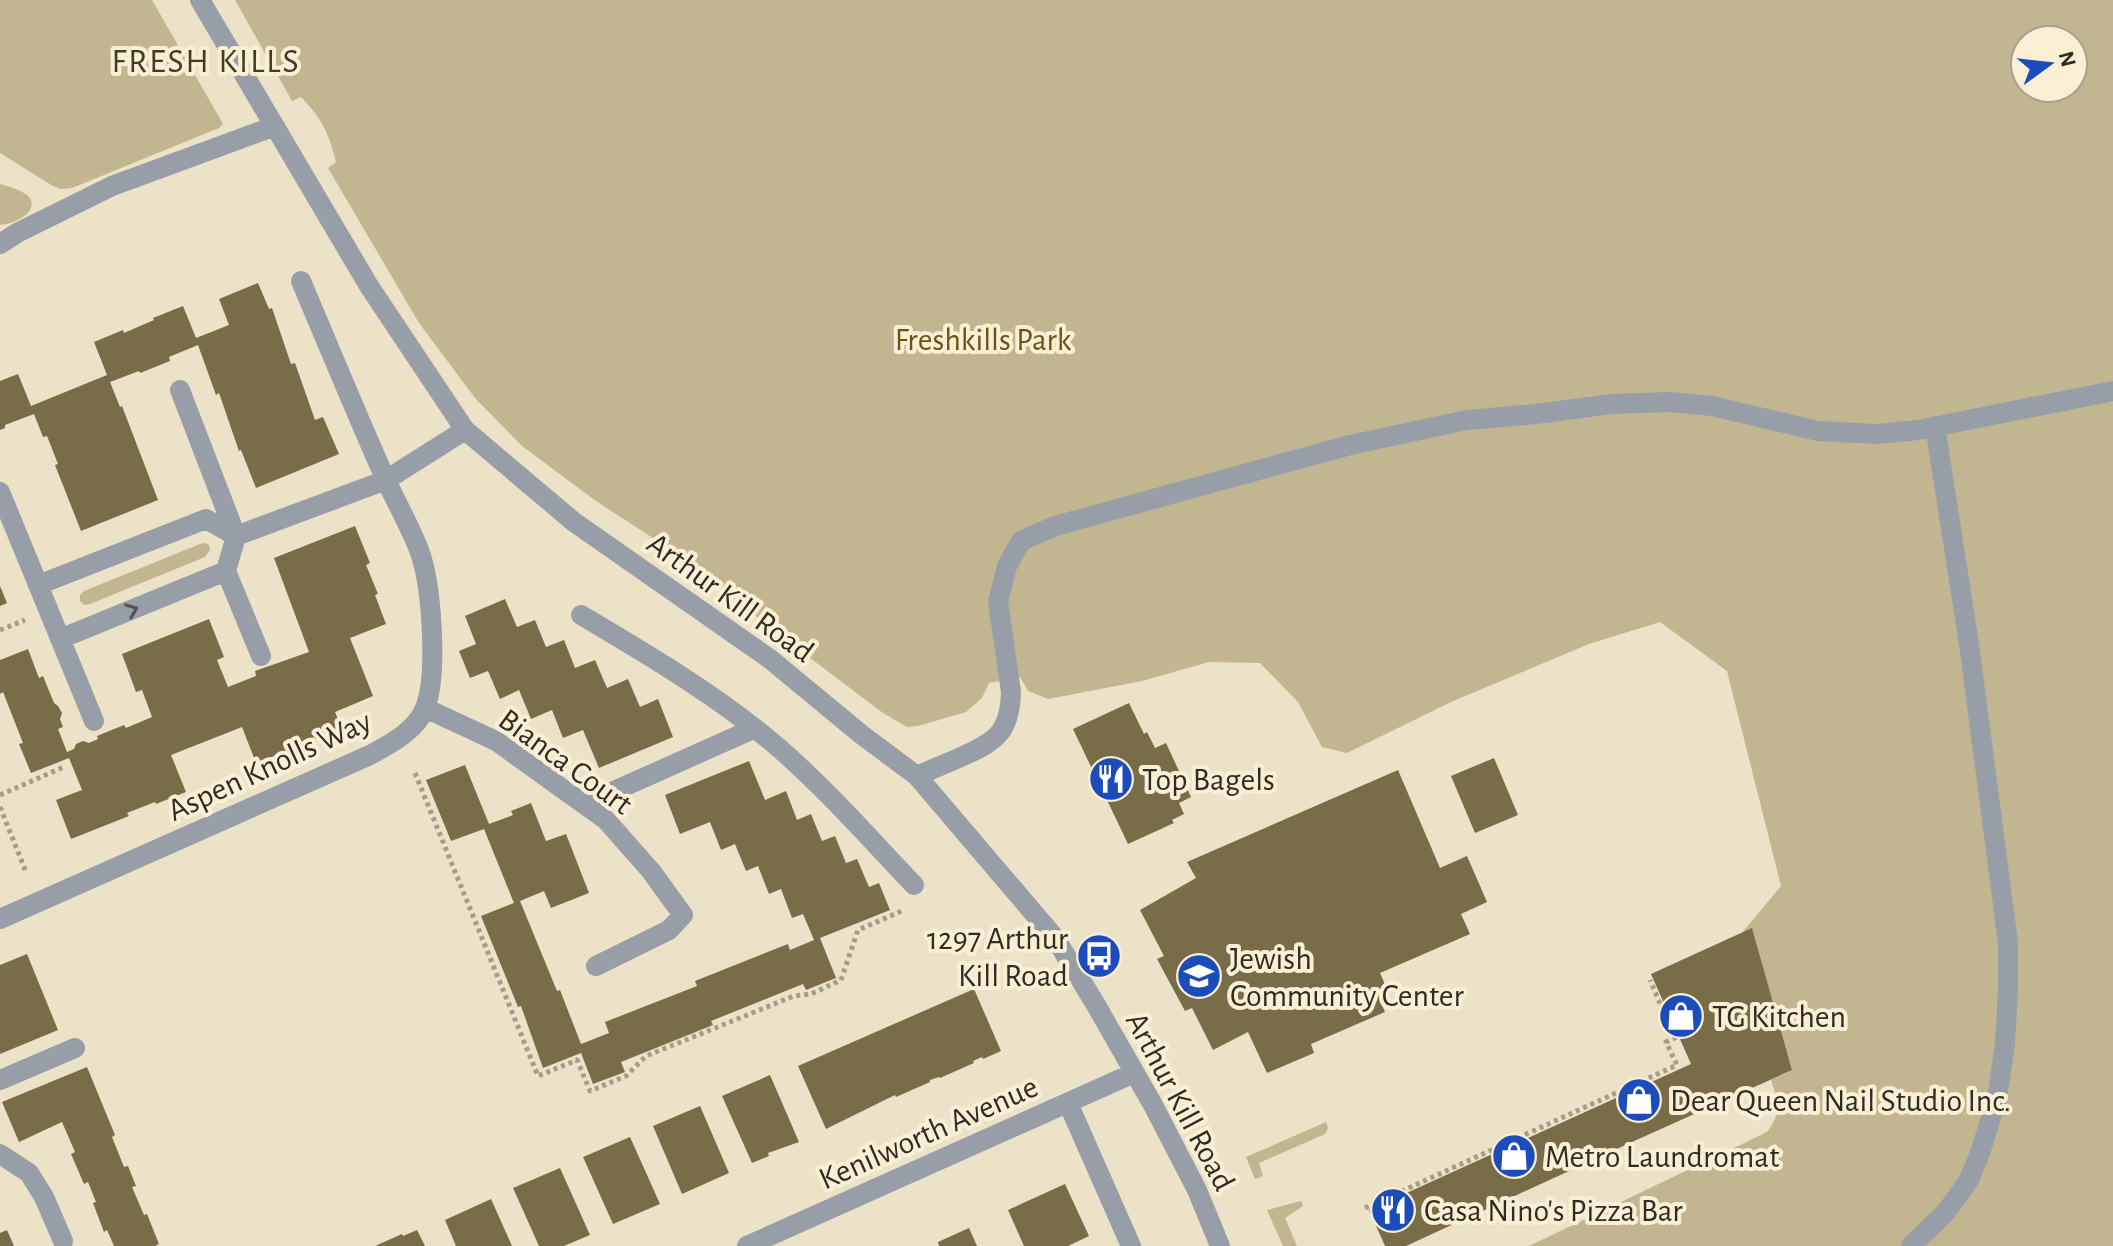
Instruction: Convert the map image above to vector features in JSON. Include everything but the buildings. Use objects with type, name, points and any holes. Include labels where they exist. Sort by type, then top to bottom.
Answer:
[{"type":"street","name":"Arthur Kill Road","points":[[200,0],[369,286],[465,430],[574,522],[770,659],[917,776],[1055,938],[1096,1005],[1197,1190],[1220,1246]]},
{"type":"street","points":[[0,244],[112,186],[275,126]]},
{"type":"street","points":[[301,281],[386,480],[420,551],[429,591],[432,654],[425,708]]},
{"type":"street","points":[[180,390],[236,536],[226,571],[261,656]]},
{"type":"street","points":[[917,776],[987,746],[1003,728],[1011,692],[998,602],[1007,566],[1021,541],[1055,526],[1350,445],[1467,420],[1611,404],[1670,402],[1712,406],[1818,431],[1877,434],[1935,426],[2113,391]]},
{"type":"street","points":[[1911,1246],[1946,1212],[1969,1180],[1981,1150],[1997,1098],[2005,1044],[2008,991],[2006,928],[1969,644],[1935,426]]},
{"type":"street","points":[[236,536],[386,480],[465,430]]},
{"type":"street","points":[[0,492],[94,721]]},
{"type":"street","points":[[38,585],[206,519],[236,536]]},
{"type":"street","points":[[60,639],[226,571]]},
{"type":"street","points":[[581,615],[720,703],[778,748],[831,797],[914,885]]},
{"type":"street","name":"Bianca Court","points":[[425,708],[496,741],[606,820],[651,871],[683,915],[669,930],[596,966]]},
{"type":"street","name":"Aspen Knolls Way","points":[[0,919],[370,755],[413,726],[425,708]]},
{"type":"street","points":[[585,804],[753,729]]},
{"type":"street","points":[[0,1080],[75,1048]]},
{"type":"street","name":"Kenilworth Avenue","points":[[747,1246],[1134,1073]]},
{"type":"street","points":[[1068,1103],[1131,1246]]},
{"type":"street","points":[[0,1154],[29,1173],[44,1197],[63,1241]]},
{"type":"path","points":[[0,630],[32,617]]},
{"type":"path","points":[[0,795],[66,766]]},
{"type":"path","points":[[0,807],[26,872]]},
{"type":"path","points":[[1365,1208],[1677,1065],[1666,1042],[1675,1038],[1650,980]]},
{"type":"path","points":[[1650,1007],[1660,1002]]},
{"type":"green space","points":[[0,0],[152,0],[223,124],[72,188],[53,186],[0,153]]},
{"type":"green space","name":"Freshkills Park","points":[[235,0],[2113,0],[2113,1246],[1529,1246],[1767,1132],[1778,1107],[1771,1080],[1792,1070],[1752,929],[1741,934],[1781,886],[1727,671],[1660,622],[1589,644],[1451,702],[1347,753],[1322,747],[1298,702],[1260,663],[1209,662],[1142,681],[1048,699],[1028,691],[1020,677],[989,683],[982,698],[966,712],[907,727],[883,713],[679,555],[596,501],[522,446],[475,398],[419,323],[328,168],[336,162],[331,143],[324,127],[301,97],[292,101]]},
{"type":"green space","points":[[0,184],[24,193],[32,204],[22,218],[0,225]]},
{"type":"green space","points":[[206,543],[210,550],[205,557],[90,604],[84,605],[80,601],[84,591]]},
{"type":"green space","points":[[1326,1122],[1328,1128],[1325,1134],[1259,1163],[1263,1176],[1255,1179],[1246,1157]]},
{"type":"green space","points":[[1301,1201],[1303,1206],[1285,1218],[1297,1246],[1283,1246],[1267,1210]]},
{"type":"place","name":"Top Bagels","points":[[1111,779]]},
{"type":"place","name":"1297 Arthur Kill Road","points":[[1099,956]]},
{"type":"place","name":"Jewish Community Center","points":[[1199,976]]},
{"type":"place","name":"TG Kitchen","points":[[1681,1016]]},
{"type":"place","name":"Dear Queen Nail Studio Inc.","points":[[1639,1100]]},
{"type":"place","name":"Metro Laundromat","points":[[1514,1156]]},
{"type":"place","name":"Casa Nino's Pizza Bar","points":[[1393,1210]]},
{"type":"district","name":"FRESH KILLS","points":[[206,60]]}]
